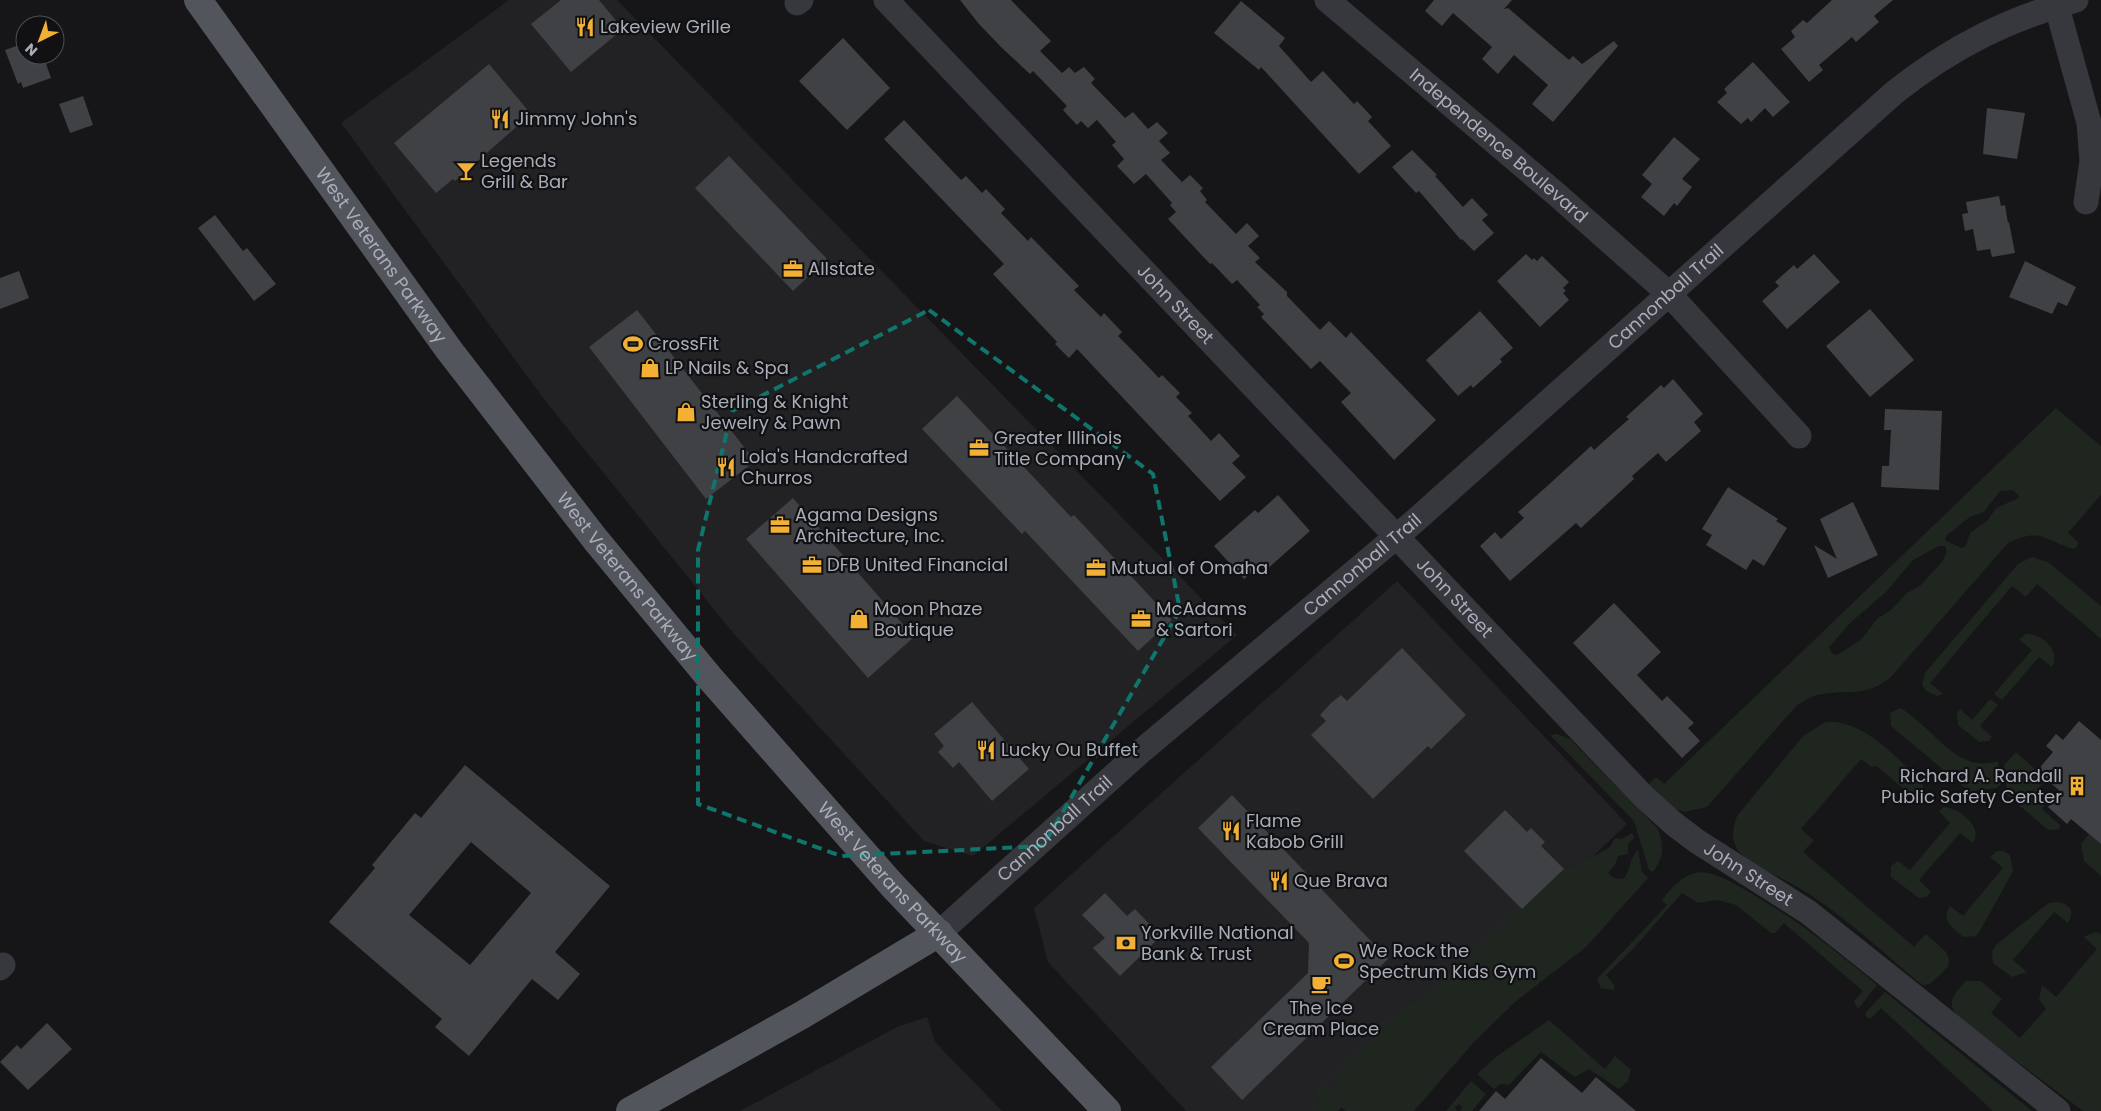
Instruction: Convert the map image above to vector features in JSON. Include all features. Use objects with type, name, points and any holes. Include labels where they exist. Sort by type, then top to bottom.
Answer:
[{"type":"main road","name":"West Veterans Parkway","points":[[198,0],[450,350],[595,539],[754,729],[892,885],[1107,1111]]},
{"type":"main road","name":"Cannonball Trail","points":[[630,1111],[802,1016],[939,933]]},
{"type":"street","name":"John Street","points":[[886,0],[1644,796],[1674,824],[1808,912],[2058,1111]]},
{"type":"street","name":"Independence Boulevard","points":[[1327,0],[1555,193],[1669,294],[1799,436]]},
{"type":"street","name":"Cannonball Trail","points":[[939,933],[1139,753],[1396,537],[1910,80],[1944,56],[1979,36],[2009,21],[2063,2]]},
{"type":"street","points":[[2063,2],[2089,123],[2092,161],[2086,202]]},
{"type":"highlighted area","points":[[929,310],[1153,474],[1180,610],[1043,846],[841,856],[698,804],[698,550],[732,411]]},
{"type":"shaded area","points":[[509,0],[617,0],[1237,635],[973,856],[924,841],[734,634],[547,403],[341,123]]},
{"type":"shaded area","points":[[2056,408],[2101,446],[2101,495],[2068,533],[2078,542],[2077,547],[2073,549],[2035,535],[2019,538],[2008,543],[1891,677],[1873,688],[1819,695],[1797,705],[1707,807],[1685,812],[1673,808],[1648,785],[1656,777],[1664,784]],"holes":[[[2013,490],[2019,498],[1996,508],[1988,520],[1970,533],[1966,546],[1961,548],[1945,540],[1947,535],[1970,517],[1984,512],[2000,491]],[[1939,546],[1945,546],[1947,552],[1942,562],[1920,586],[1907,593],[1892,609],[1877,619],[1861,640],[1837,655],[1832,653],[1829,647],[1851,622],[1885,593],[1913,560]]]},
{"type":"shaded area","points":[[2032,557],[2048,562],[2101,606],[2101,639],[2037,584],[2026,597],[2012,586],[1930,683],[1943,694],[1937,696],[1925,690],[1922,684],[1925,673],[2018,564]]},
{"type":"shaded area","points":[[1397,581],[1627,824],[1324,1111],[1186,1111],[1048,962],[1034,908]]},
{"type":"shaded area","points":[[2026,634],[2038,637],[2049,644],[2054,655],[2052,667],[2039,657],[2002,700],[1994,694],[2032,650],[2019,639]]},
{"type":"shaded area","points":[[1990,699],[1998,705],[1980,726],[1992,737],[1989,741],[1979,742],[1958,725],[1957,713],[1960,709],[1972,720]]},
{"type":"shaded area","points":[[1900,708],[1957,755],[1969,761],[1983,763],[1998,761],[2001,784],[1997,788],[1978,790],[1971,793],[1891,726],[1890,713]]},
{"type":"shaded area","points":[[1826,722],[1840,723],[1866,733],[1890,751],[1922,781],[1924,790],[1915,799],[1877,766],[1872,767],[1861,759],[1801,829],[1814,840],[1803,852],[1914,947],[1926,934],[1946,952],[1949,959],[1948,967],[1930,984],[1923,985],[1836,913],[1802,890],[1747,859],[1735,845],[1733,832],[1737,816],[1804,735]]},
{"type":"shaded area","points":[[1557,734],[1570,739],[1658,829],[1662,851],[1653,872],[1649,870],[1634,821],[1550,735]]},
{"type":"shaded area","points":[[2016,752],[2046,779],[2037,790],[2049,800],[2042,809],[2060,825],[2059,829],[2048,830],[2007,795],[2004,765]]},
{"type":"shaded area","points":[[1944,807],[1956,811],[1968,819],[1973,825],[1976,837],[1973,843],[1960,833],[1919,880],[1931,892],[1926,897],[1919,898],[1891,877],[1891,866],[1898,861],[1910,870],[1950,823],[1939,811]]},
{"type":"shaded area","points":[[1632,833],[1634,838],[1628,844],[1628,854],[1618,856],[1615,865],[1608,873],[1614,878],[1623,879],[1638,850],[1642,872],[1648,878],[1586,947],[1515,1002],[1473,1043],[1414,1111],[1345,1111],[1342,1107],[1338,1111],[1313,1111],[1321,1102],[1314,1093],[1321,1085],[1329,1093],[1339,1083],[1332,1075],[1412,1001],[1417,1006],[1455,967],[1503,923],[1518,905],[1523,909],[1564,869],[1573,868],[1610,847],[1615,838],[1622,839]]},
{"type":"shaded area","points":[[2089,834],[2101,844],[2101,876],[2084,861],[2081,844]]},
{"type":"shaded area","points":[[1997,851],[2003,851],[2010,855],[2013,871],[1980,931],[1976,936],[1963,937],[1947,920],[1947,911],[1950,906],[1963,916],[2003,868],[1990,857]]},
{"type":"shaded area","points":[[1700,872],[1713,874],[1725,879],[1766,902],[1815,936],[1877,985],[1858,1009],[1854,1001],[1863,991],[1784,923],[1775,933],[1771,933],[1736,905],[1718,900],[1698,903],[1682,893],[1634,948],[1606,975],[1615,986],[1613,990],[1601,988],[1597,979],[1667,905],[1662,900],[1670,890],[1683,878]]},
{"type":"shaded area","points":[[2058,902],[2069,907],[2071,912],[2070,919],[2068,923],[2054,912],[2013,960],[2027,972],[2012,977],[1993,963],[1992,951],[1996,945],[2049,903]]},
{"type":"shaded area","points":[[2095,932],[2101,934],[2101,1111],[2083,1111],[1960,1019],[1953,1009],[1952,999],[1957,990],[1966,981],[1981,981],[2002,999],[1991,1013],[2020,1038],[2046,1009],[2039,1000],[2042,985],[2056,997],[2097,949],[2084,937]]},
{"type":"shaded area","points":[[1885,992],[2032,1111],[1993,1111],[1881,1008],[1871,1018],[1868,1018],[1865,1015],[1866,1012]]},
{"type":"shaded area","points":[[927,1017],[935,1042],[1002,1111],[740,1111],[897,1027]]},
{"type":"shaded area","points":[[1549,1020],[1605,1069],[1615,1056],[1631,1070],[1628,1081],[1619,1089],[1589,1069],[1575,1077],[1541,1052],[1509,1085],[1501,1084],[1494,1089],[1477,1074],[1496,1057]]},
{"type":"shaded area","points":[[1471,1081],[1486,1094],[1472,1111],[1460,1111],[1462,1107],[1459,1104],[1455,1107],[1457,1111],[1446,1111]]},
{"type":"building","points":[[561,0],[599,0],[623,29],[571,72],[531,24]]},
{"type":"building","points":[[960,0],[1011,0],[1051,41],[1040,51],[1062,73],[1069,67],[1075,73],[1084,67],[1095,79],[1091,83],[1125,118],[1133,112],[1148,129],[1157,122],[1168,133],[1159,141],[1170,153],[1161,160],[1182,182],[1190,175],[1203,188],[1200,191],[1207,200],[1205,202],[1236,234],[1247,223],[1259,236],[1248,246],[1260,258],[1255,262],[1287,292],[1287,296],[1320,330],[1329,321],[1346,338],[1351,332],[1436,420],[1394,460],[1341,402],[1351,393],[1320,361],[1311,369],[1261,317],[1264,314],[1257,307],[1260,305],[1237,280],[1232,284],[1212,263],[1210,264],[1168,219],[1176,212],[1170,205],[1172,203],[1146,174],[1134,184],[1117,166],[1124,159],[1112,145],[1116,142],[1097,120],[1088,128],[1081,121],[1077,125],[1063,110],[1067,106],[1033,71],[1030,74],[1001,47]]},
{"type":"building","points":[[1434,0],[1512,0],[1504,9],[1508,8],[1569,60],[1573,56],[1582,64],[1614,41],[1618,46],[1553,122],[1532,104],[1548,85],[1514,55],[1498,74],[1482,59],[1492,47],[1453,13],[1442,26],[1425,11]]},
{"type":"building","points":[[1832,0],[1893,0],[1874,16],[1879,22],[1856,42],[1852,37],[1819,65],[1823,70],[1809,82],[1781,49],[1795,37],[1791,31],[1803,20],[1807,23]]},
{"type":"building","points":[[1241,1],[1285,38],[1279,46],[1311,82],[1323,71],[1354,104],[1357,101],[1372,117],[1368,121],[1391,146],[1359,174],[1261,67],[1259,70],[1214,33]]},
{"type":"building","points":[[843,38],[890,88],[847,130],[799,81]]},
{"type":"building","points":[[15,46],[15,65],[46,65],[51,78],[23,88],[21,82],[18,84],[5,50]]},
{"type":"building","points":[[1753,62],[1790,102],[1773,117],[1765,108],[1751,122],[1748,118],[1741,124],[1717,102],[1727,93],[1724,89]]},
{"type":"building","points":[[489,64],[531,114],[455,181],[453,179],[436,193],[394,143]]},
{"type":"building","points":[[83,96],[93,125],[70,133],[59,104]]},
{"type":"building","points":[[1987,108],[2025,113],[2017,159],[1983,154]]},
{"type":"building","points":[[904,120],[961,180],[966,176],[982,193],[986,189],[1005,209],[1001,213],[1028,241],[1031,237],[1079,286],[1074,290],[1101,317],[1104,313],[1122,332],[1118,336],[1159,378],[1162,375],[1180,393],[1176,397],[1192,413],[1188,416],[1211,441],[1219,433],[1240,456],[1232,463],[1246,477],[1220,501],[1077,349],[1069,358],[1055,344],[1057,342],[993,274],[1004,264],[884,139]]},
{"type":"building","points":[[1674,137],[1700,159],[1682,179],[1692,187],[1677,206],[1674,203],[1664,216],[1641,197],[1652,184],[1642,175]]},
{"type":"building","points":[[1412,150],[1437,175],[1435,176],[1463,207],[1472,198],[1488,215],[1482,220],[1494,233],[1474,251],[1461,240],[1419,191],[1416,193],[1392,167]]},
{"type":"building","points":[[729,156],[827,259],[793,291],[695,188]]},
{"type":"building","points":[[1999,196],[2001,206],[2005,205],[2015,253],[1992,257],[1990,249],[1977,251],[1973,229],[1965,231],[1962,214],[1968,213],[1966,202]]},
{"type":"building","points":[[215,215],[243,251],[247,248],[276,284],[254,301],[198,228]]},
{"type":"building","points":[[1526,254],[1532,260],[1534,258],[1537,261],[1542,256],[1569,282],[1563,288],[1566,291],[1563,293],[1569,300],[1540,327],[1497,281]]},
{"type":"building","points":[[1814,254],[1840,282],[1787,329],[1762,301],[1779,286],[1775,282],[1794,265],[1797,269]]},
{"type":"building","points":[[2025,261],[2076,287],[2067,306],[2058,302],[2052,314],[2009,297]]},
{"type":"building","points":[[19,271],[29,298],[0,309],[0,278]]},
{"type":"building","points":[[1870,309],[1914,360],[1870,397],[1826,346]]},
{"type":"building","points":[[637,310],[755,461],[706,499],[589,347]]},
{"type":"building","points":[[1480,311],[1513,348],[1500,359],[1502,362],[1473,388],[1471,385],[1458,396],[1426,360]]},
{"type":"building","points":[[1673,379],[1703,414],[1694,422],[1701,431],[1666,462],[1658,453],[1632,476],[1634,479],[1581,528],[1576,523],[1510,581],[1480,546],[1495,532],[1501,539],[1524,518],[1518,512],[1591,446],[1594,450],[1629,419],[1626,417],[1661,385],[1664,388]]},
{"type":"building","points":[[957,396],[1071,517],[1074,515],[1172,620],[1138,651],[1025,531],[1022,534],[922,429]]},
{"type":"building","points":[[1885,409],[1942,411],[1939,490],[1881,487],[1882,466],[1889,466],[1891,430],[1884,430]]},
{"type":"building","points":[[1728,487],[1778,519],[1776,521],[1787,528],[1764,566],[1753,559],[1746,570],[1706,545],[1712,535],[1702,529]]},
{"type":"building","points":[[1278,495],[1310,531],[1265,571],[1260,565],[1244,579],[1214,546],[1255,510],[1258,513]]},
{"type":"building","points":[[793,498],[914,637],[868,678],[746,539]]},
{"type":"building","points":[[1853,502],[1878,555],[1828,578],[1814,545],[1837,559],[1820,519]]},
{"type":"building","points":[[1614,603],[1661,652],[1637,675],[1662,701],[1667,696],[1694,723],[1688,728],[1700,741],[1682,758],[1573,643]]},
{"type":"building","points":[[1402,648],[1466,715],[1431,749],[1428,746],[1373,799],[1311,735],[1326,721],[1320,715],[1331,703],[1341,695],[1347,701]]},
{"type":"building","points":[[972,702],[1029,769],[992,801],[959,762],[953,768],[938,752],[944,746],[934,734]]},
{"type":"building","name":"Richard A. Randall Public Safety Center","points":[[2079,721],[2101,740],[2101,844],[2071,819],[2067,824],[2048,807],[2061,792],[2037,771],[2053,752],[2046,746],[2056,734],[2063,740]]},
{"type":"building","points":[[465,765],[610,886],[555,952],[580,974],[558,1000],[532,979],[469,1056],[435,1027],[442,1019],[329,922],[375,868],[372,865],[415,813],[421,818]],"holes":[[[471,842],[531,893],[470,965],[409,915]]]},
{"type":"building","points":[[1232,795],[1388,959],[1242,1100],[1211,1067],[1308,973],[1309,943],[1198,828]]},
{"type":"building","points":[[1505,810],[1527,832],[1531,828],[1545,842],[1541,846],[1564,869],[1522,909],[1464,851]]},
{"type":"building","name":"Yorkville National Bank & Trust","points":[[1105,893],[1127,916],[1135,909],[1161,936],[1120,976],[1093,948],[1105,938],[1082,915]]},
{"type":"building","points":[[47,1023],[72,1049],[28,1090],[0,1062],[17,1045],[21,1049]]},
{"type":"building","points":[[1541,1058],[1582,1093],[1596,1077],[1636,1111],[1479,1111],[1496,1091],[1505,1099]]},
{"type":"place","name":"Lakeview Grille","points":[[585,27]]},
{"type":"place","name":"Jimmy John's","points":[[500,119]]},
{"type":"place","name":"Legends Grill & Bar","points":[[466,171]]},
{"type":"place","name":"Allstate","points":[[793,269]]},
{"type":"place","name":"CrossFit","points":[[633,344]]},
{"type":"place","name":"LP Nails & Spa","points":[[650,368]]},
{"type":"place","name":"Sterling & Knight Jewelry & Pawn","points":[[686,412]]},
{"type":"place","name":"Greater Illinois Title Company","points":[[979,448]]},
{"type":"place","name":"Lola's Handcrafted Churros","points":[[726,467]]},
{"type":"place","name":"Agama Designs Architecture, Inc.","points":[[780,525]]},
{"type":"place","name":"DFB United Financial","points":[[812,565]]},
{"type":"place","name":"Mutual of Omaha","points":[[1096,568]]},
{"type":"place","name":"Moon Phaze Boutique","points":[[859,619]]},
{"type":"place","name":"McAdams & Sartori","points":[[1141,619]]},
{"type":"place","name":"Lucky Ou Buffet","points":[[986,750]]},
{"type":"place","name":"Richard A. Randall Public Safety Center","points":[[2077,786]]},
{"type":"place","name":"Flame Kabob Grill","points":[[1231,831]]},
{"type":"place","name":"Que Brava","points":[[1279,881]]},
{"type":"place","name":"Yorkville National Bank & Trust","points":[[1126,943]]},
{"type":"place","name":"We Rock the Spectrum Kids Gym","points":[[1344,961]]},
{"type":"place","name":"The Ice Cream Place","points":[[1321,984]]}]
